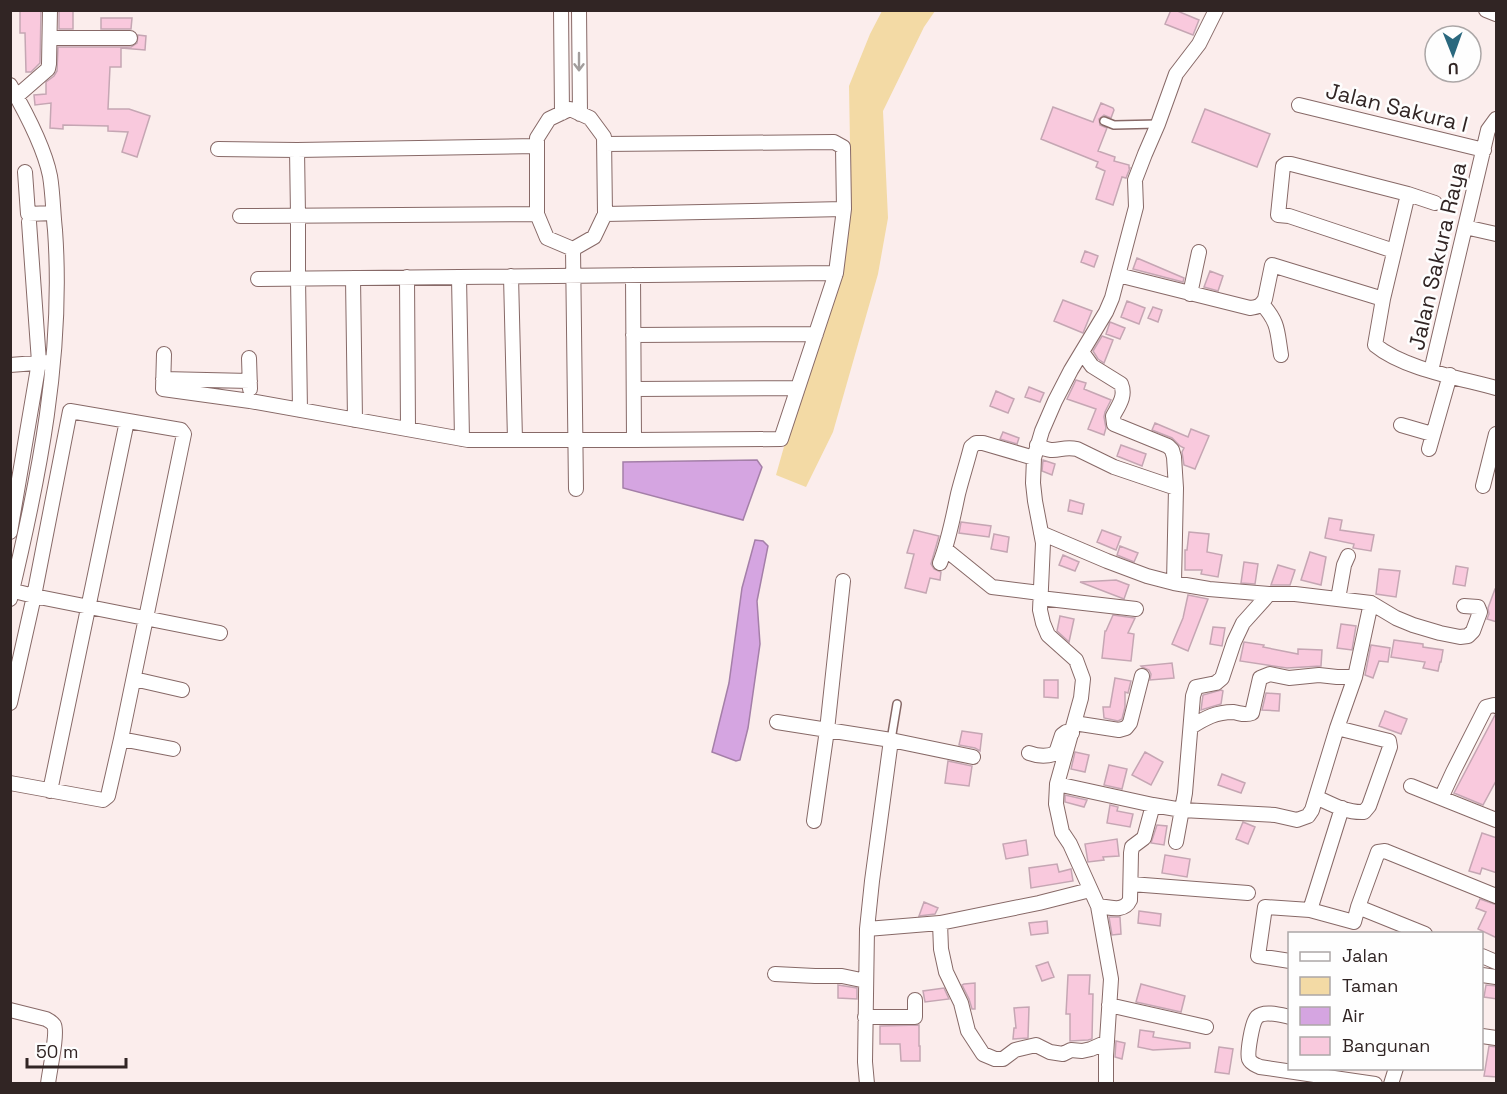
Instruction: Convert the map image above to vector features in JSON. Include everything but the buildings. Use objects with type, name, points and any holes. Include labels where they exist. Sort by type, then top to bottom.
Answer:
[{"type":"street","points":[[10,532],[57,308],[57,273],[50,175],[45,158],[14,90],[48,69],[50,64],[50,10]]},
{"type":"street","points":[[561,10],[562,113]]},
{"type":"street","points":[[579,10],[580,114]]},
{"type":"street","points":[[1106,1083],[1111,980],[1098,906],[1070,844],[1062,832],[1056,804],[1057,784],[1081,698],[1083,680],[1076,660],[1048,635],[1040,610],[1043,543],[1035,501],[1035,451],[1055,401],[1112,298],[1136,207],[1135,180],[1144,154],[1158,124],[1176,74],[1199,44],[1216,10]]},
{"type":"street","points":[[1486,10],[1497,14]]},
{"type":"street","points":[[50,38],[130,38]]},
{"type":"street","name":"Jalan Sakura I","points":[[1299,105],[1484,150]]},
{"type":"street","points":[[570,109],[590,118],[604,137],[605,214],[594,237],[573,249],[547,238],[537,214],[537,138],[549,119],[570,109]]},
{"type":"street","name":"Jalan Sakura Raya","points":[[1431,371],[1488,130],[1497,119]]},
{"type":"street","points":[[164,354],[163,389],[250,400],[462,439],[782,439],[836,273],[844,208],[843,147],[834,142],[604,144]]},
{"type":"street","points":[[218,149],[537,146]]},
{"type":"street","points":[[297,150],[300,410]]},
{"type":"street","points":[[1394,251],[1289,216],[1278,215],[1283,166],[1292,164],[1435,203]]},
{"type":"street","points":[[25,172],[28,214],[53,213]]},
{"type":"street","points":[[1408,194],[1383,299],[1375,345],[1389,355],[1431,371],[1497,388]]},
{"type":"street","points":[[605,214],[844,208]]},
{"type":"street","points":[[240,216],[537,214]]},
{"type":"street","points":[[29,222],[46,362],[38,471],[11,593],[220,633]]},
{"type":"street","points":[[1465,227],[1497,234]]},
{"type":"street","points":[[573,249],[576,489]]},
{"type":"street","points":[[1190,294],[1199,252]]},
{"type":"street","points":[[1118,275],[1250,308],[1257,307],[1265,299],[1272,265],[1383,299]]},
{"type":"street","points":[[258,279],[836,273]]},
{"type":"street","points":[[633,275],[634,440]]},
{"type":"street","points":[[511,276],[515,440]]},
{"type":"street","points":[[407,277],[408,429]]},
{"type":"street","points":[[459,277],[462,439]]},
{"type":"street","points":[[353,278],[355,420]]},
{"type":"street","points":[[1262,304],[1274,319],[1281,355]]},
{"type":"street","points":[[633,335],[816,334]]},
{"type":"street","points":[[1082,352],[1092,366],[1121,384],[1123,388],[1122,400],[1113,416],[1114,424],[1168,446],[1172,450],[1176,488],[1174,583]]},
{"type":"street","points":[[249,358],[250,400]]},
{"type":"street","points":[[10,365],[46,362]]},
{"type":"street","points":[[1429,449],[1450,375]]},
{"type":"street","points":[[163,379],[250,381]]},
{"type":"street","points":[[634,389],[798,388]]},
{"type":"street","points":[[10,703],[34,596],[70,411],[181,430],[184,434],[108,796],[103,800],[10,783]]},
{"type":"street","points":[[50,791],[127,421]]},
{"type":"street","points":[[1401,425],[1432,434]]},
{"type":"street","points":[[1483,486],[1497,434]]},
{"type":"street","points":[[940,563],[953,522],[971,447],[976,443],[1035,451],[1077,449],[1114,467],[1176,488]]},
{"type":"street","points":[[1041,533],[1107,561],[1174,583],[1209,590],[1295,594],[1371,603],[1413,625],[1460,637],[1468,636],[1473,631],[1480,612],[1478,607],[1464,606]]},
{"type":"street","points":[[945,549],[992,587],[1136,609]]},
{"type":"street","points":[[1338,598],[1347,556]]},
{"type":"street","points":[[814,820],[843,581]]},
{"type":"street","points":[[1176,842],[1185,793],[1193,696],[1196,687],[1216,683],[1222,678],[1243,623],[1269,594]]},
{"type":"street","points":[[1057,784],[1182,810],[1275,815],[1297,820],[1308,816],[1312,810],[1336,728],[1355,677],[1371,603]]},
{"type":"street","points":[[1191,727],[1211,715],[1234,712],[1249,715],[1252,713],[1260,678],[1270,674],[1289,678],[1318,675],[1355,677]]},
{"type":"street","points":[[1029,753],[1048,756],[1054,754],[1062,735],[1073,728],[1119,730],[1126,728],[1130,723],[1142,676]]},
{"type":"street","points":[[134,679],[182,690]]},
{"type":"street","points":[[1441,798],[1486,707],[1497,706]]},
{"type":"street","points":[[777,722],[891,740],[973,757]]},
{"type":"street","points":[[1316,797],[1342,808],[1364,812],[1369,807],[1390,747],[1389,741],[1384,739],[1336,728]]},
{"type":"street","points":[[121,739],[173,749]]},
{"type":"street","points":[[867,1083],[865,1062],[867,929],[891,740]]},
{"type":"street","points":[[1411,786],[1496,820]]},
{"type":"street","points":[[1098,906],[1120,909],[1128,904],[1132,847],[1144,838],[1153,805]]},
{"type":"street","points":[[1310,910],[1342,808]]},
{"type":"street","points":[[1288,962],[1258,956],[1265,907],[1310,910],[1354,922],[1378,852],[1385,850],[1497,896]]},
{"type":"street","points":[[1131,884],[1248,893]]},
{"type":"street","points":[[867,929],[940,923],[1090,890]]},
{"type":"street","points":[[1358,907],[1422,932]]},
{"type":"street","points":[[940,923],[941,949],[946,972],[961,1003],[968,1031],[983,1054],[995,1059],[1003,1059],[1015,1050],[1036,1045],[1050,1052],[1063,1054],[1071,1050],[1091,1049],[1107,1042]]},
{"type":"street","points":[[1483,956],[1497,962]]},
{"type":"street","points":[[775,974],[817,982],[842,976],[866,981]]},
{"type":"street","points":[[866,1017],[915,1017],[915,1000]]},
{"type":"street","points":[[1109,1005],[1206,1027]]},
{"type":"street","points":[[10,1010],[52,1022],[54,1037],[48,1083]]},
{"type":"street","points":[[1288,1017],[1263,1014],[1257,1017],[1253,1023],[1248,1054],[1253,1064],[1260,1067],[1375,1083]]},
{"type":"lane","points":[[1104,121],[1114,125],[1158,124]]},
{"type":"lane","points":[[891,740],[897,704]]},
{"type":"green space","points":[[882,11],[935,11],[924,27],[883,111],[888,218],[878,274],[833,432],[806,487],[776,475],[787,436],[841,279],[851,202],[849,86]]},
{"type":"water","points":[[757,460],[762,467],[743,520],[623,488],[623,462]]},
{"type":"water","points":[[755,540],[763,541],[768,546],[757,601],[760,644],[748,728],[740,760],[736,761],[712,752],[729,683],[742,588]]}]
